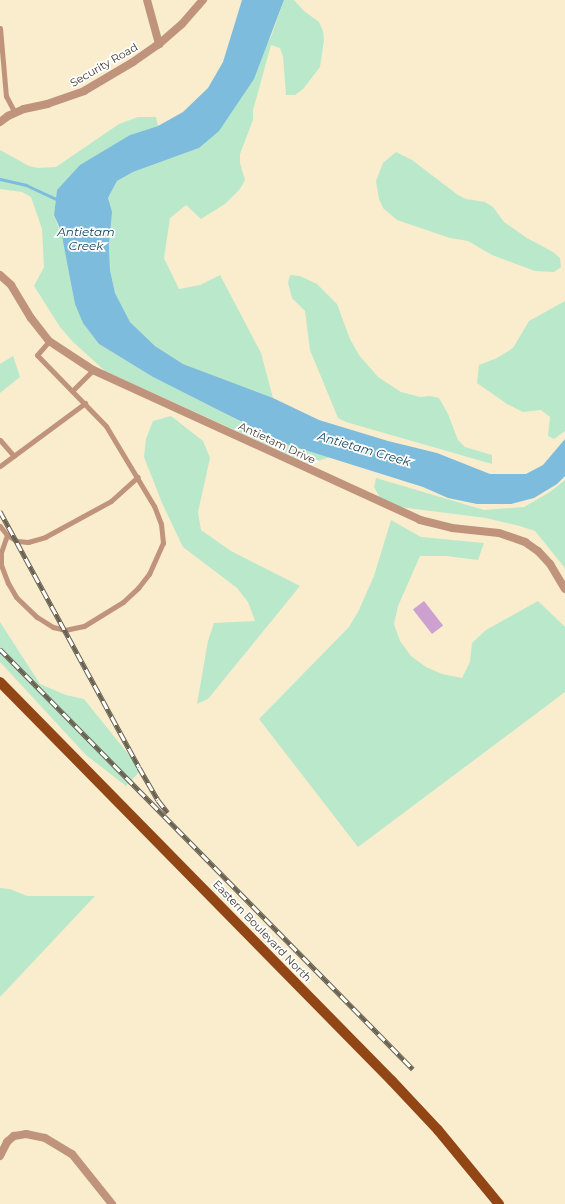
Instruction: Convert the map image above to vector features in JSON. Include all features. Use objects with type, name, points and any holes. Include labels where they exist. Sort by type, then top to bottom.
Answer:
[{"type":"main road","name":"Eastern Boulevard North","points":[[0,682],[392,1081],[438,1130],[499,1204]]},
{"type":"street","points":[[147,0],[159,44]]},
{"type":"street","name":"Security Road","points":[[0,122],[15,113],[67,98],[84,91],[133,62],[159,44],[192,14],[203,0]]},
{"type":"street","name":"Antietam Drive","points":[[0,274],[11,285],[31,318],[49,340],[93,370],[420,520],[452,528],[499,533],[526,542],[538,550],[564,585]]},
{"type":"street","points":[[0,1156],[7,1142],[14,1136],[26,1134],[45,1138],[72,1154],[112,1204]]},
{"type":"lane","points":[[0,28],[6,96],[15,113]]},
{"type":"lane","points":[[7,535],[1,552],[1,565],[8,583],[16,597],[37,617],[53,627],[65,630],[84,626],[123,602],[138,588],[157,559],[163,543],[161,524],[154,506],[138,477],[106,426],[37,355],[49,340]]},
{"type":"lane","points":[[72,391],[93,370]]},
{"type":"lane","points":[[0,466],[85,403]]},
{"type":"lane","points":[[0,440],[14,456]]},
{"type":"lane","points":[[0,526],[7,535],[17,541],[28,542],[45,536],[111,501],[138,477]]},
{"type":"green space","points":[[284,0],[294,0],[304,11],[319,22],[323,31],[324,40],[320,67],[303,89],[295,95],[286,95],[283,57],[280,48],[271,45],[253,110],[253,120],[240,154],[240,163],[245,180],[240,189],[225,204],[201,219],[186,205],[170,218],[164,258],[179,289],[200,285],[220,275],[261,353],[273,398],[183,364],[155,346],[130,322],[115,293],[110,270],[108,198],[117,181],[133,172],[199,148],[271,37]]},
{"type":"green space","points":[[138,117],[156,117],[158,126],[130,135],[57,190],[54,215],[99,344],[153,377],[259,432],[286,444],[330,457],[309,464],[105,371],[72,341],[60,327],[34,286],[44,267],[42,229],[31,197],[22,192],[0,189],[0,150],[29,166],[38,168],[56,167],[119,124]]},
{"type":"green space","points":[[396,152],[412,160],[458,195],[466,199],[485,202],[493,207],[504,222],[527,238],[553,252],[560,258],[561,267],[554,272],[535,271],[492,255],[468,241],[450,238],[397,220],[383,208],[379,199],[376,181],[383,163]]},
{"type":"green space","points":[[290,275],[300,276],[317,284],[337,304],[350,339],[359,355],[378,377],[401,392],[420,397],[430,396],[439,398],[448,414],[458,440],[465,447],[492,455],[492,464],[346,422],[338,418],[310,350],[305,311],[292,298],[288,283]]},
{"type":"green space","points":[[565,301],[565,431],[554,439],[548,436],[550,417],[541,410],[523,412],[507,404],[477,383],[479,365],[497,358],[513,348],[529,321]]},
{"type":"green space","points":[[13,356],[20,377],[0,393],[0,364]]},
{"type":"green space","points":[[171,416],[203,441],[210,458],[198,512],[201,530],[231,551],[300,586],[208,699],[197,704],[208,641],[214,623],[255,621],[248,602],[237,588],[183,547],[162,503],[144,457],[146,439],[153,421]]},
{"type":"green space","points":[[376,478],[484,510],[524,507],[550,492],[565,480],[565,568],[535,531],[486,518],[384,505],[374,487]]},
{"type":"green space","points":[[391,520],[421,537],[484,543],[478,560],[446,556],[420,556],[398,606],[394,624],[400,641],[411,656],[426,667],[442,674],[462,678],[470,662],[472,643],[486,630],[538,601],[565,627],[565,692],[358,847],[259,719],[349,627],[359,610],[374,576]]},
{"type":"green space","points":[[0,622],[40,684],[66,695],[84,699],[141,770],[126,786],[86,755],[0,662]]},
{"type":"green space","points":[[0,888],[10,889],[27,896],[95,896],[0,997]]},
{"type":"water","name":"Antietam Creek","points":[[242,0],[284,0],[254,79],[219,131],[199,148],[133,172],[117,181],[108,198],[112,212],[109,244],[110,270],[115,293],[130,322],[155,346],[183,364],[273,398],[319,420],[388,441],[437,453],[490,474],[526,474],[543,465],[565,439],[565,476],[557,484],[534,498],[511,504],[477,504],[448,498],[423,487],[286,444],[153,377],[99,344],[83,323],[75,304],[61,231],[54,215],[57,190],[80,165],[130,135],[158,126],[183,112],[208,88],[223,62]]},
{"type":"building","points":[[424,601],[443,625],[432,634],[413,610]]},
{"type":"waterway","points":[[0,179],[26,185],[60,201]]},
{"type":"railway","points":[[0,511],[139,767],[158,800],[168,813]]},
{"type":"railway","points":[[0,649],[413,1069]]}]
